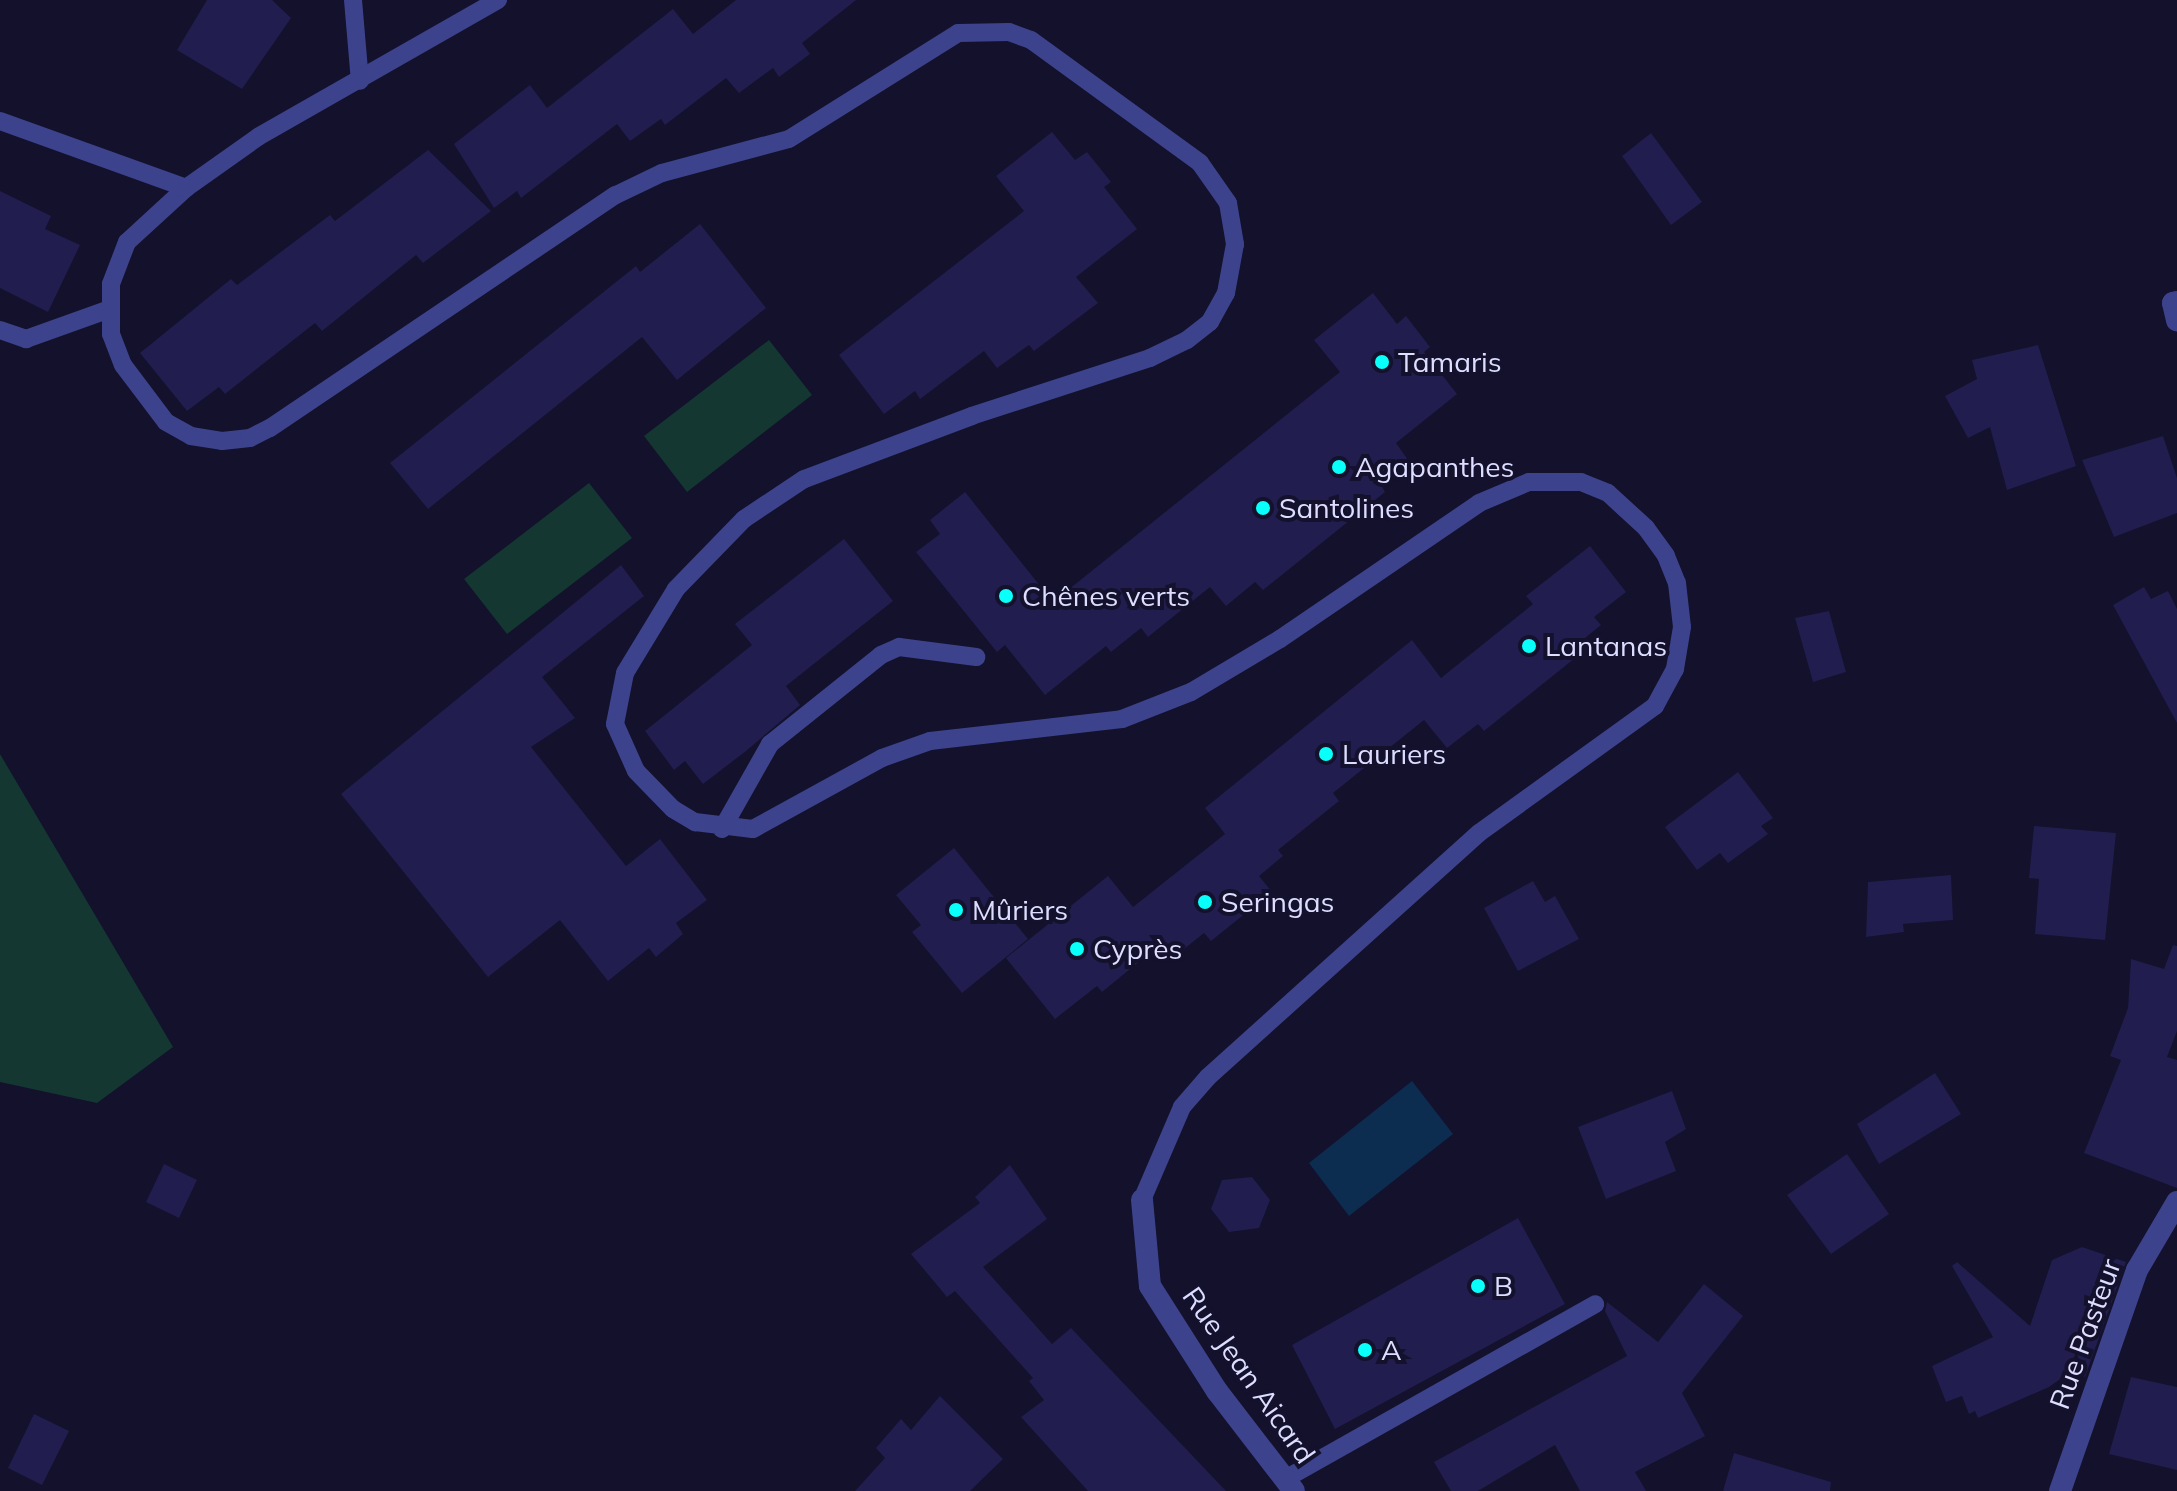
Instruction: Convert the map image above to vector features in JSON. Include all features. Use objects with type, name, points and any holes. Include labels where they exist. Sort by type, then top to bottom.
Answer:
[{"type":"street","name":"Rue Jean Aicard","points":[[1142,1200],[1150,1286],[1217,1391],[1289,1485]]},
{"type":"street","name":"Rue Pasteur","points":[[2060,1491],[2137,1270],[2177,1202]]},
{"type":"lane","points":[[353,0],[360,81]]},
{"type":"lane","points":[[498,0],[258,137],[186,188],[127,242],[111,284],[110,309],[123,365],[166,422],[191,436],[250,438],[318,399],[616,195],[662,173],[789,139],[958,33],[1009,32],[1031,40],[1200,163],[1228,203],[1235,244],[1226,293],[1210,322],[1150,358],[972,416],[804,479],[744,519],[655,616],[625,673],[615,724],[624,749],[653,791],[695,822],[722,829],[769,823],[882,758],[930,741],[1122,719],[1191,692],[1294,630],[1479,503],[1518,486],[1555,480],[1581,482],[1628,509],[1666,556],[1682,606],[1675,669],[1655,706],[1479,833],[1208,1077],[1182,1107],[1142,1200]]},
{"type":"lane","points":[[0,121],[186,188]]},
{"type":"lane","points":[[0,330],[26,339],[110,309]]},
{"type":"lane","points":[[722,829],[770,744],[881,655],[899,647],[976,657]]},
{"type":"lane","points":[[1289,1485],[1595,1304]]},
{"type":"green space","points":[[769,340],[812,395],[687,492],[644,436]]},
{"type":"green space","points":[[589,483],[632,538],[507,634],[464,579]]},
{"type":"green space","points":[[0,754],[173,1047],[97,1103],[0,1082]]},
{"type":"water","points":[[1412,1081],[1453,1134],[1349,1216],[1309,1163]]},
{"type":"building","points":[[207,0],[272,0],[291,18],[242,89],[177,50]]},
{"type":"building","points":[[736,0],[856,0],[802,43],[810,54],[779,77],[773,68],[739,93],[726,78],[665,125],[661,119],[630,141],[617,124],[521,198],[517,191],[494,208],[454,144],[530,85],[547,108],[673,9],[693,34]]},
{"type":"building","points":[[1052,132],[1075,160],[1087,152],[1111,182],[1104,187],[1137,229],[1076,277],[1098,303],[1034,351],[1029,345],[997,368],[984,351],[920,399],[915,391],[884,414],[839,355],[1024,211],[996,176]]},
{"type":"building","points":[[1651,133],[1702,202],[1671,225],[1622,156]]},
{"type":"building","points":[[428,150],[491,211],[423,263],[416,255],[322,331],[315,323],[225,394],[219,387],[187,411],[140,353],[231,279],[237,285],[330,215],[335,221]]},
{"type":"building","points":[[0,191],[51,216],[45,229],[80,245],[48,312],[0,288]]},
{"type":"building","points":[[700,224],[766,308],[677,380],[642,337],[428,509],[390,463],[636,266],[640,272]]},
{"type":"building","points":[[1373,293],[1397,324],[1406,316],[1430,347],[1424,352],[1457,394],[1396,443],[1408,460],[1380,483],[1385,492],[1263,590],[1255,582],[1226,606],[1210,587],[1148,637],[1141,628],[1111,652],[1106,646],[1045,695],[1005,645],[997,652],[916,552],[940,534],[930,520],[965,492],[1053,602],[1340,372],[1314,340]]},
{"type":"building","points":[[2038,345],[2076,466],[2007,490],[1990,427],[1968,438],[1945,396],[1977,379],[1972,360]]},
{"type":"building","points":[[2163,436],[2177,478],[2177,513],[2114,537],[2082,460]]},
{"type":"building","points":[[844,539],[893,601],[786,686],[800,705],[746,751],[703,784],[685,761],[674,770],[645,731],[752,645],[735,624]]},
{"type":"building","points":[[1590,546],[1626,592],[1594,617],[1601,625],[1569,651],[1575,658],[1484,731],[1478,724],[1447,748],[1424,720],[1333,793],[1339,801],[1278,850],[1283,856],[1259,876],[1272,892],[1211,941],[1204,933],[1174,957],[1162,943],[1102,992],[1097,986],[1055,1019],[1006,958],[1108,876],[1133,907],[1225,834],[1205,808],[1412,640],[1441,678],[1533,604],[1526,596]]},
{"type":"building","points":[[621,565],[644,596],[542,677],[575,718],[531,747],[626,866],[660,839],[707,900],[676,923],[683,934],[656,957],[649,948],[608,981],[560,920],[488,977],[341,794]]},
{"type":"building","points":[[2144,587],[2151,599],[2168,591],[2177,609],[2177,723],[2113,605]]},
{"type":"building","points":[[1829,611],[1846,672],[1813,682],[1795,618]]},
{"type":"building","points":[[1738,772],[1773,818],[1761,826],[1768,834],[1728,863],[1720,853],[1697,870],[1665,827]]},
{"type":"building","points":[[2034,826],[2116,833],[2105,940],[2035,934],[2039,879],[2029,878]]},
{"type":"building","name":"Mûriers","points":[[954,848],[1028,939],[962,993],[912,932],[921,925],[896,895]]},
{"type":"building","points":[[1951,875],[1953,920],[1903,924],[1904,932],[1866,937],[1868,882]]},
{"type":"building","points":[[1533,881],[1545,902],[1555,896],[1579,939],[1518,971],[1484,908]]},
{"type":"building","points":[[2173,945],[2177,946],[2177,1031],[2167,1057],[2177,1060],[2177,1188],[2084,1153],[2121,1060],[2110,1056],[2128,1008],[2131,959],[2164,969]]},
{"type":"building","points":[[1935,1073],[1961,1114],[1879,1164],[1857,1124]]},
{"type":"building","points":[[1672,1091],[1686,1129],[1665,1142],[1676,1171],[1606,1199],[1578,1127]]},
{"type":"building","points":[[1847,1154],[1889,1214],[1831,1254],[1787,1195]]},
{"type":"building","points":[[164,1164],[197,1180],[179,1218],[146,1202]]},
{"type":"building","points":[[1010,1165],[1047,1219],[983,1267],[1052,1344],[1071,1328],[1226,1491],[1088,1491],[1021,1417],[1044,1400],[1029,1381],[1033,1378],[955,1291],[947,1297],[911,1254],[980,1203],[975,1197]]},
{"type":"building","points":[[1252,1177],[1270,1200],[1259,1228],[1229,1232],[1211,1209],[1222,1180]]},
{"type":"building","points":[[1518,1218],[1565,1304],[1335,1429],[1292,1345]]},
{"type":"building","points":[[2082,1247],[2126,1262],[2085,1377],[2070,1372],[2049,1387],[1978,1418],[1975,1411],[1969,1414],[1962,1396],[1946,1402],[1932,1366],[1993,1337],[1952,1266],[1957,1262],[2030,1326],[2052,1260]]},
{"type":"building","points":[[1704,1284],[1743,1316],[1682,1393],[1705,1436],[1635,1472],[1646,1491],[1580,1491],[1555,1445],[1478,1491],[1451,1491],[1434,1462],[1627,1356],[1605,1311],[1607,1302],[1658,1342]]},
{"type":"building","points":[[2131,1377],[2177,1387],[2177,1470],[2109,1454]]},
{"type":"building","points":[[940,1396],[1003,1459],[970,1491],[855,1491],[885,1458],[876,1448],[901,1419],[911,1430]]},
{"type":"building","points":[[34,1414],[69,1431],[42,1485],[8,1468]]},
{"type":"building","points":[[1734,1453],[1831,1482],[1830,1491],[1723,1491]]},
{"type":"place","name":"Tamaris","points":[[1382,362]]},
{"type":"place","name":"Agapanthes","points":[[1339,467]]},
{"type":"place","name":"Santolines","points":[[1263,508]]},
{"type":"place","name":"Chênes verts","points":[[1006,596]]},
{"type":"place","name":"Lantanas","points":[[1529,646]]},
{"type":"place","name":"Lauriers","points":[[1326,754]]},
{"type":"place","name":"Seringas","points":[[1205,902]]},
{"type":"place","name":"Mûriers","points":[[956,910]]},
{"type":"place","name":"Cyprès","points":[[1077,949]]},
{"type":"place","name":"B","points":[[1478,1286]]},
{"type":"place","name":"A","points":[[1365,1350]]}]
